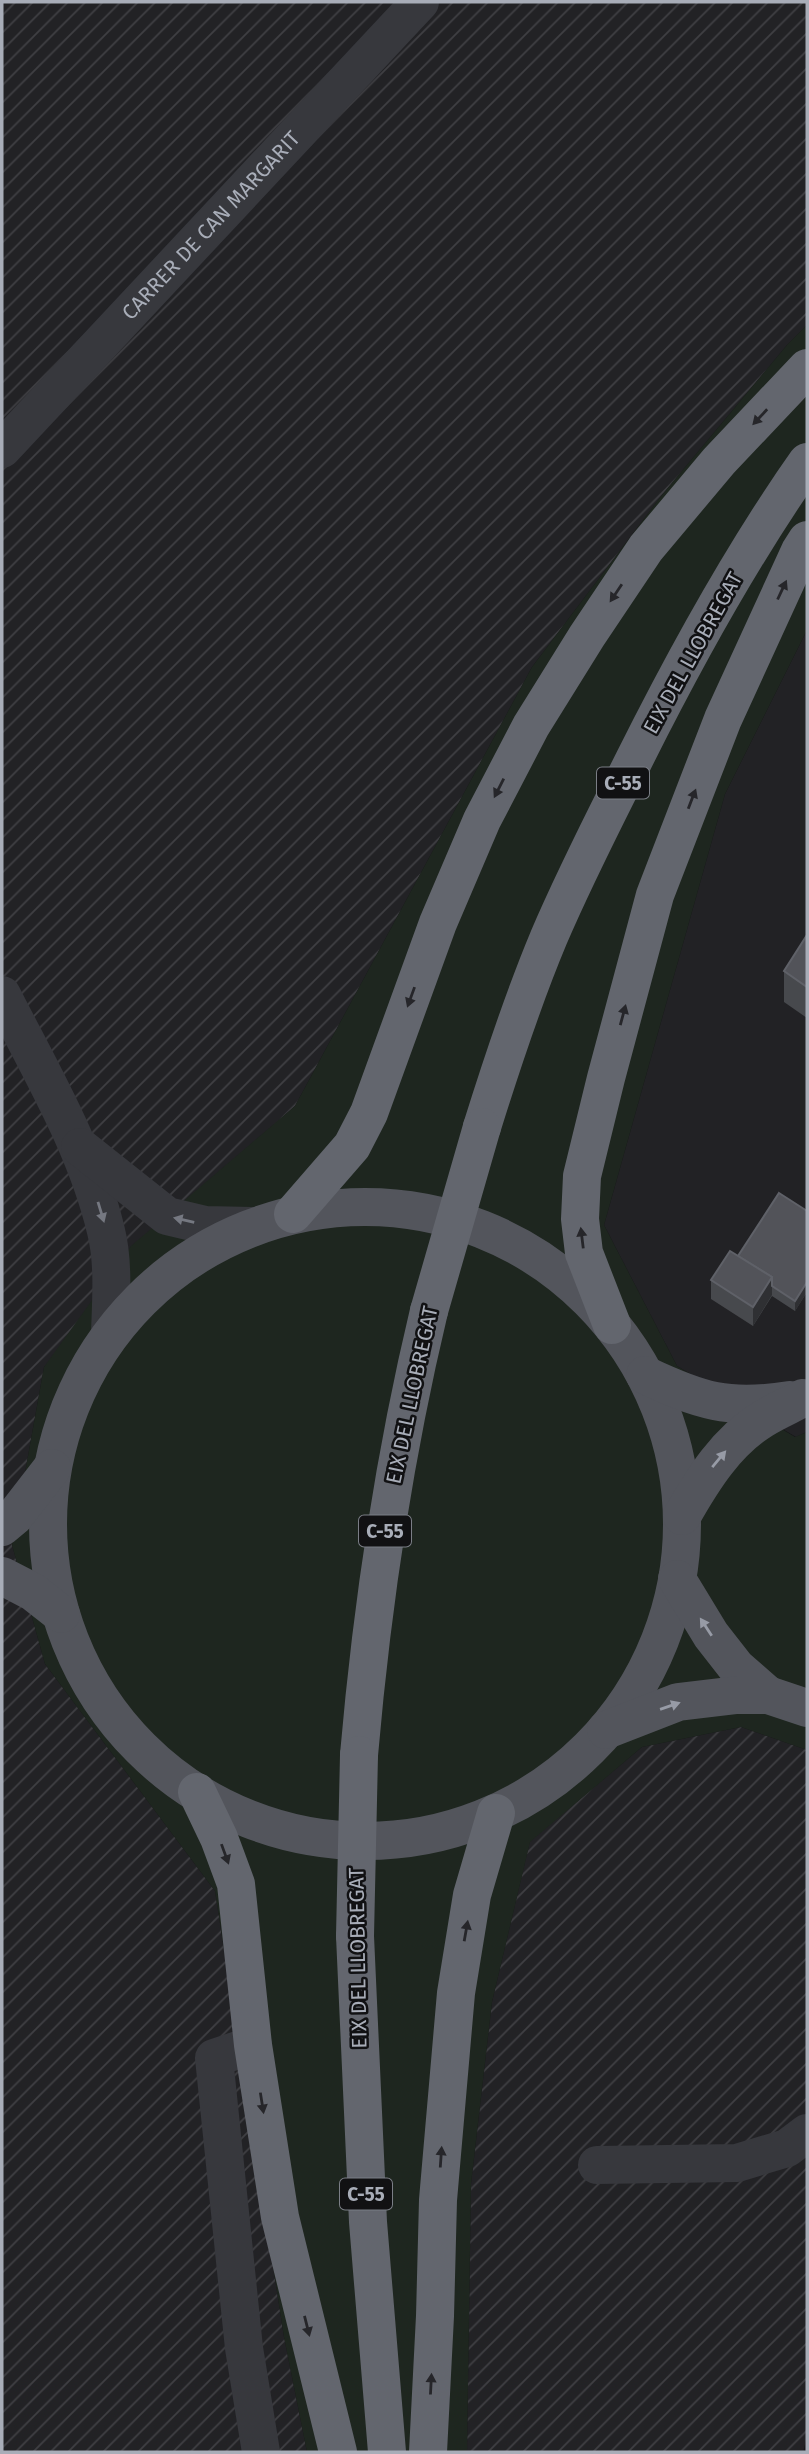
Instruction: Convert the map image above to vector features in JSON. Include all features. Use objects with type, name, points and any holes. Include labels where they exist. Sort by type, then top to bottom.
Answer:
[{"type":"highway","points":[[293,1214],[352,1146],[369,1114],[438,923],[482,820],[531,726],[646,548],[719,461],[807,368]]},
{"type":"highway","name":"EIX DEL LLOBREGAT","points":[[387,2452],[368,2222],[355,1936],[359,1755],[382,1551],[401,1438],[429,1311],[482,1126],[510,1038],[550,936],[680,668],[787,490],[807,462]]},
{"type":"highway","points":[[612,1325],[584,1252],[580,1219],[582,1176],[606,1078],[655,895],[723,719],[807,540]]},
{"type":"highway","points":[[197,1792],[219,1838],[236,1884],[253,2045],[280,2217],[338,2452]]},
{"type":"highway","points":[[428,2452],[438,2200],[456,1993],[472,1895],[496,1813]]},
{"type":"main road","points":[[363,1206],[434,1214],[501,1237],[562,1275],[612,1325],[645,1375],[677,1467],[682,1516],[677,1579],[662,1633],[639,1684],[606,1730],[556,1778],[496,1813],[455,1828],[411,1838],[367,1841],[322,1838],[278,1828],[236,1813],[197,1792],[160,1765],[127,1733],[100,1697],[78,1657],[61,1614],[51,1565],[48,1516],[53,1466],[65,1419],[84,1375],[110,1333],[133,1306],[178,1267],[219,1241],[252,1226],[293,1214],[363,1206]]},
{"type":"main road","points":[[645,1375],[685,1394],[710,1401],[758,1405],[805,1398]]},
{"type":"main road","points":[[682,1516],[703,1478],[724,1452],[762,1420],[805,1398]]},
{"type":"main road","points":[[2,1527],[15,1517],[53,1466]]},
{"type":"main road","points":[[2,1576],[33,1592],[61,1614]]},
{"type":"main road","points":[[677,1579],[710,1634],[736,1667],[768,1695]]},
{"type":"main road","points":[[606,1730],[678,1702],[737,1695],[768,1695],[807,1708]]},
{"type":"street","name":"CARRER DE CAN MARGARIT","points":[[2,449],[420,2]]},
{"type":"street","points":[[2,995],[80,1147],[107,1233],[111,1287],[110,1333]]},
{"type":"street","points":[[80,1147],[167,1216],[205,1225],[252,1226]]},
{"type":"street","points":[[253,2045],[214,2058],[244,2348],[261,2452]]},
{"type":"street","points":[[597,2165],[737,2163],[788,2148],[807,2133]]},
{"type":"shaded area","points":[[2,2],[807,2],[807,325],[787,345],[662,495],[532,667],[295,1106],[217,1174],[44,1367],[12,1545],[45,1664],[215,1891],[284,2337],[307,2452],[2,2452]]},
{"type":"shaded area","points":[[807,325],[807,630],[725,794],[604,1225],[677,1366],[795,1437],[807,1432],[807,1750],[741,1727],[642,1747],[530,1842],[492,2002],[471,2184],[467,2452],[307,2452],[284,2337],[215,1891],[45,1664],[12,1545],[44,1367],[131,1246],[295,1106],[532,667],[662,495],[787,345]]},
{"type":"shaded area","points":[[807,630],[807,1432],[796,1437],[677,1366],[604,1225],[725,794]]},
{"type":"shaded area","points":[[741,1727],[807,1750],[807,2436],[803,2452],[467,2452],[471,2184],[492,2002],[530,1841],[642,1747]]},
{"type":"building","points":[[807,935],[807,987],[784,971]]},
{"type":"building","points":[[779,1193],[807,1211],[807,1282],[795,1301],[772,1286],[772,1277],[738,1256]]},
{"type":"building","points":[[730,1251],[772,1277],[753,1307],[711,1280]]}]
